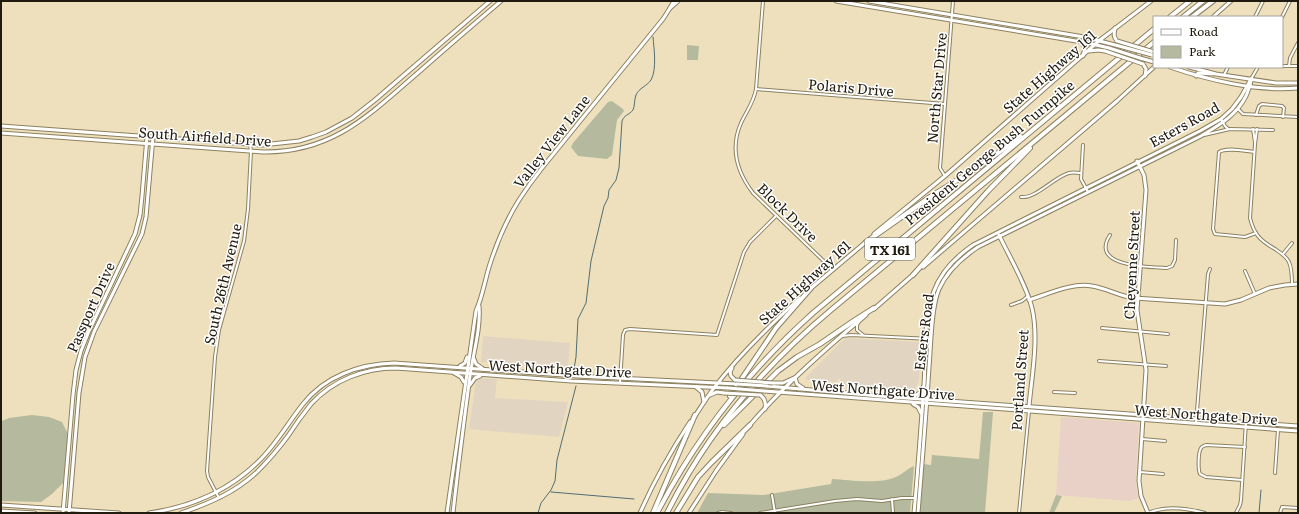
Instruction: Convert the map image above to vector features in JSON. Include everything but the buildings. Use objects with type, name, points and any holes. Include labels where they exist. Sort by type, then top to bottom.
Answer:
[{"type":"highway","points":[[1171,16],[1189,1]]},
{"type":"highway","points":[[1184,16],[1203,1]]},
{"type":"highway","points":[[1193,16],[1213,1]]},
{"type":"highway","name":"President George Bush Turnpike","points":[[657,513],[690,455],[719,413],[750,375],[804,320],[1153,31]]},
{"type":"highway","name":"President George Bush Turnpike","points":[[667,513],[687,477],[739,402],[759,379],[804,333],[1153,43]]},
{"type":"highway","points":[[866,242],[930,197],[975,169],[1035,128]]},
{"type":"highway","points":[[913,275],[988,191],[1041,136]]},
{"type":"highway","points":[[719,413],[776,328],[811,288]]},
{"type":"highway","points":[[716,434],[778,370],[874,308]]},
{"type":"highway","points":[[653,513],[695,416]]},
{"type":"highway","points":[[676,513],[698,477],[750,425]]},
{"type":"main road","name":"South Airfield Drive","points":[[1,126],[250,144],[270,145],[298,141],[326,132],[352,118],[490,1]]},
{"type":"main road","name":"South Airfield Drive","points":[[1,133],[251,151],[274,152],[300,148],[330,138],[356,124],[396,92],[501,1]]},
{"type":"main road","name":"Valley View Lane","points":[[447,513],[476,311],[498,241],[518,200],[674,1]]},
{"type":"main road","name":"Valley View Lane","points":[[670,8],[678,1]]},
{"type":"main road","points":[[836,1],[852,2],[952,21],[1049,36],[1109,48],[1153,62]]},
{"type":"main road","points":[[869,1],[1100,40],[1153,55]]},
{"type":"main road","name":"State Highway 161","points":[[640,513],[674,447],[714,387],[778,318],[866,242],[880,228],[945,176],[1100,40],[1151,1]]},
{"type":"main road","points":[[1214,16],[1231,1]]},
{"type":"main road","points":[[897,11],[898,6]]},
{"type":"main road","points":[[1115,28],[1114,38],[1117,41],[1153,55]]},
{"type":"main road","points":[[1049,36],[1050,32]]},
{"type":"main road","points":[[1080,42],[1085,48],[1083,56]]},
{"type":"main road","points":[[1088,52],[1098,50],[1105,51],[1143,64],[1146,69],[1144,76]]},
{"type":"main road","points":[[689,513],[726,457],[750,425],[795,378],[840,337],[1117,101],[1153,68]]},
{"type":"main road","points":[[1173,68],[1196,76],[1248,86],[1279,89],[1298,88]]},
{"type":"main road","points":[[1193,68],[1216,74]]},
{"type":"main road","points":[[1196,76],[1198,73],[1216,74],[1279,84],[1298,83]]},
{"type":"main road","name":"Esters Road","points":[[925,398],[936,297],[950,272],[972,252],[999,237],[1201,136],[1224,122],[1238,109],[1242,103],[1251,79]]},
{"type":"main road","points":[[390,86],[396,92]]},
{"type":"main road","name":"Esters Road","points":[[914,513],[917,498],[925,404],[924,386],[929,308],[934,290],[950,265],[964,251],[997,232],[1221,119],[1237,102],[1248,86]]},
{"type":"main road","points":[[1242,103],[1251,90],[1259,87]]},
{"type":"main road","points":[[77,139],[78,131]]},
{"type":"main road","name":"Passport Drive","points":[[63,511],[76,370],[81,351],[133,238],[140,215],[147,137]]},
{"type":"main road","name":"Passport Drive","points":[[69,511],[79,393],[85,357],[94,332],[141,236],[146,217],[153,137]]},
{"type":"main road","points":[[1174,144],[1176,148]]},
{"type":"main road","name":"Cheyenne Street","points":[[1137,161],[1144,175],[1146,190],[1137,315],[1146,364],[1144,414],[1139,472],[1140,491],[1148,513]]},
{"type":"main road","points":[[142,196],[148,196]]},
{"type":"main road","name":"Portland Street","points":[[997,232],[1028,298],[1033,315],[1035,333],[1029,411]]},
{"type":"main road","points":[[938,282],[942,284]]},
{"type":"main road","points":[[1028,298],[1084,285],[1094,286],[1125,297],[1221,304],[1242,300],[1275,286],[1298,284]]},
{"type":"main road","name":"Valley View Lane","points":[[453,513],[480,312],[479,304]]},
{"type":"main road","points":[[457,367],[464,363],[470,352]]},
{"type":"main road","points":[[474,359],[478,366],[491,370]]},
{"type":"main road","points":[[384,363],[384,368]]},
{"type":"main road","name":"West Northgate Drive","points":[[149,513],[180,507],[217,493],[249,470],[268,452],[304,404],[329,381],[350,370],[367,365],[384,363],[472,368],[696,387],[728,388],[1298,432]]},
{"type":"main road","points":[[732,366],[730,372],[731,376],[735,380],[783,383],[795,378]]},
{"type":"main road","name":"West Northgate Drive","points":[[181,513],[219,498],[240,486],[258,471],[277,450],[311,404],[330,388],[352,376],[384,368],[544,379],[719,382],[879,396],[925,398],[1298,426]]},
{"type":"main road","points":[[451,372],[461,376],[465,384]]},
{"type":"main road","points":[[544,374],[544,379]]},
{"type":"main road","points":[[469,387],[475,378],[482,375]]},
{"type":"main road","points":[[795,378],[797,384],[806,389]]},
{"type":"main road","points":[[911,397],[921,392],[924,386]]},
{"type":"main road","points":[[696,387],[702,392],[704,403]]},
{"type":"main road","points":[[709,396],[717,392],[760,395],[766,403],[765,409]]},
{"type":"main road","points":[[878,400],[879,396]]},
{"type":"main road","points":[[978,402],[979,408]]},
{"type":"main road","points":[[912,403],[918,407],[922,414]]},
{"type":"main road","name":"Esters Road","points":[[918,513],[917,498],[922,414],[925,404]]},
{"type":"main road","points":[[1073,409],[1073,415]]},
{"type":"main road","points":[[286,428],[291,432]]},
{"type":"main road","points":[[67,466],[74,466]]},
{"type":"main road","points":[[1,505],[63,511],[119,513]]},
{"type":"main road","points":[[1,511],[35,513]]},
{"type":"street","name":"Block Drive","points":[[762,1],[756,89],[754,98],[736,138],[736,159],[739,171],[753,193],[833,270]]},
{"type":"street","name":"North Star Drive","points":[[945,176],[940,168],[953,1]]},
{"type":"street","points":[[1256,16],[1263,1]]},
{"type":"street","points":[[1282,16],[1290,1]]},
{"type":"street","points":[[1289,66],[1290,58],[1298,42]]},
{"type":"street","points":[[1283,66],[1298,66]]},
{"type":"street","points":[[1224,75],[1228,68]]},
{"type":"street","points":[[1251,79],[1257,68]]},
{"type":"street","name":"Polaris Drive","points":[[756,89],[945,104]]},
{"type":"street","points":[[1256,115],[1256,111],[1262,104],[1282,106],[1284,108],[1284,117]]},
{"type":"street","points":[[1238,109],[1243,114],[1298,117]]},
{"type":"street","points":[[1221,119],[1225,126],[1230,129]]},
{"type":"street","points":[[1201,136],[1230,129],[1273,130]]},
{"type":"street","points":[[1253,129],[1255,144]]},
{"type":"street","points":[[1257,129],[1250,214],[1252,226],[1256,233],[1268,245],[1283,254],[1290,264],[1292,284]]},
{"type":"street","name":"South 26th Avenue","points":[[219,498],[208,477],[206,464],[215,357],[219,330],[244,241],[248,210],[251,151],[250,144]]},
{"type":"street","points":[[1083,145],[1082,179],[1088,192]]},
{"type":"street","points":[[1255,152],[1228,150],[1219,152],[1213,229],[1215,234],[1245,237],[1256,233]]},
{"type":"street","points":[[1021,197],[1026,197],[1038,191],[1067,174],[1082,173]]},
{"type":"street","points":[[621,380],[623,335],[625,330],[630,328],[717,335],[744,252],[750,242],[776,216]]},
{"type":"street","points":[[1110,235],[1107,240],[1107,255],[1110,258],[1124,263],[1140,266],[1167,268],[1172,266],[1175,260],[1176,240]]},
{"type":"street","points":[[1283,254],[1292,243]]},
{"type":"street","points":[[1196,424],[1205,304],[1208,274],[1210,269]]},
{"type":"street","points":[[1245,271],[1256,294]]},
{"type":"street","points":[[1011,305],[1028,298]]},
{"type":"street","points":[[862,319],[857,325],[858,330],[864,336]]},
{"type":"street","points":[[1102,328],[1168,334]]},
{"type":"street","points":[[840,337],[851,335],[931,339]]},
{"type":"street","points":[[1099,360],[1166,366]]},
{"type":"street","points":[[1054,392],[1075,393]]},
{"type":"street","name":"Portland Street","points":[[1019,513],[1029,411]]},
{"type":"street","points":[[1236,513],[1241,500],[1246,422]]},
{"type":"street","points":[[1275,473],[1278,430]]},
{"type":"street","points":[[1142,439],[1165,440]]},
{"type":"street","points":[[1242,480],[1203,476],[1199,473],[1199,459],[1200,449],[1206,444],[1244,447]]},
{"type":"street","points":[[1139,472],[1163,474]]},
{"type":"street","points":[[772,495],[775,512]]},
{"type":"street","points":[[760,513],[775,512],[828,502],[857,500],[882,501],[917,498]]},
{"type":"street","points":[[892,499],[893,513]]},
{"type":"street","points":[[1280,513],[1282,507],[1298,508]]},
{"type":"street","points":[[1148,513],[1160,508],[1170,508],[1193,510],[1205,513]]},
{"type":"street","points":[[718,513],[731,513]]},
{"type":"shaded area","points":[[483,336],[570,343],[568,369],[481,362]]},
{"type":"shaded area","points":[[845,338],[920,342],[922,344],[919,380],[915,390],[910,392],[847,388],[840,384],[840,378],[835,382],[806,380],[806,377]]},
{"type":"shaded area","points":[[479,378],[497,379],[495,398],[568,402],[559,437],[469,429],[476,380]]},
{"type":"shaded area","points":[[1061,417],[1139,423],[1136,476],[1138,498],[1130,501],[1056,495]]},
{"type":"green space","points":[[687,45],[699,46],[698,60],[687,60]]},
{"type":"green space","points":[[612,101],[624,111],[617,120],[612,155],[607,159],[578,156],[571,147],[573,143],[608,102]]},
{"type":"green space","points":[[983,412],[993,412],[985,513],[920,513],[923,464],[931,465],[932,455],[979,459]]},
{"type":"green space","points":[[32,415],[49,417],[62,422],[67,432],[68,454],[63,483],[41,502],[1,501],[2,421],[9,418]]},
{"type":"green space","points":[[914,466],[910,513],[697,513],[708,493],[764,495],[831,484],[832,479],[874,481],[891,479]]},
{"type":"green space","points":[[1056,495],[1062,496],[1054,513],[1049,513]]},
{"type":"waterway","points":[[574,369],[578,319],[586,303],[591,261],[604,206],[608,198],[609,190],[616,180],[619,168],[622,121],[624,117],[633,110],[637,93],[651,80],[653,75],[655,59],[653,37]]},
{"type":"waterway","points":[[538,513],[541,503],[551,490],[555,481],[557,460],[576,386]]},
{"type":"waterway","points":[[1259,513],[1261,490]]},
{"type":"waterway","points":[[551,492],[634,499]]}]
